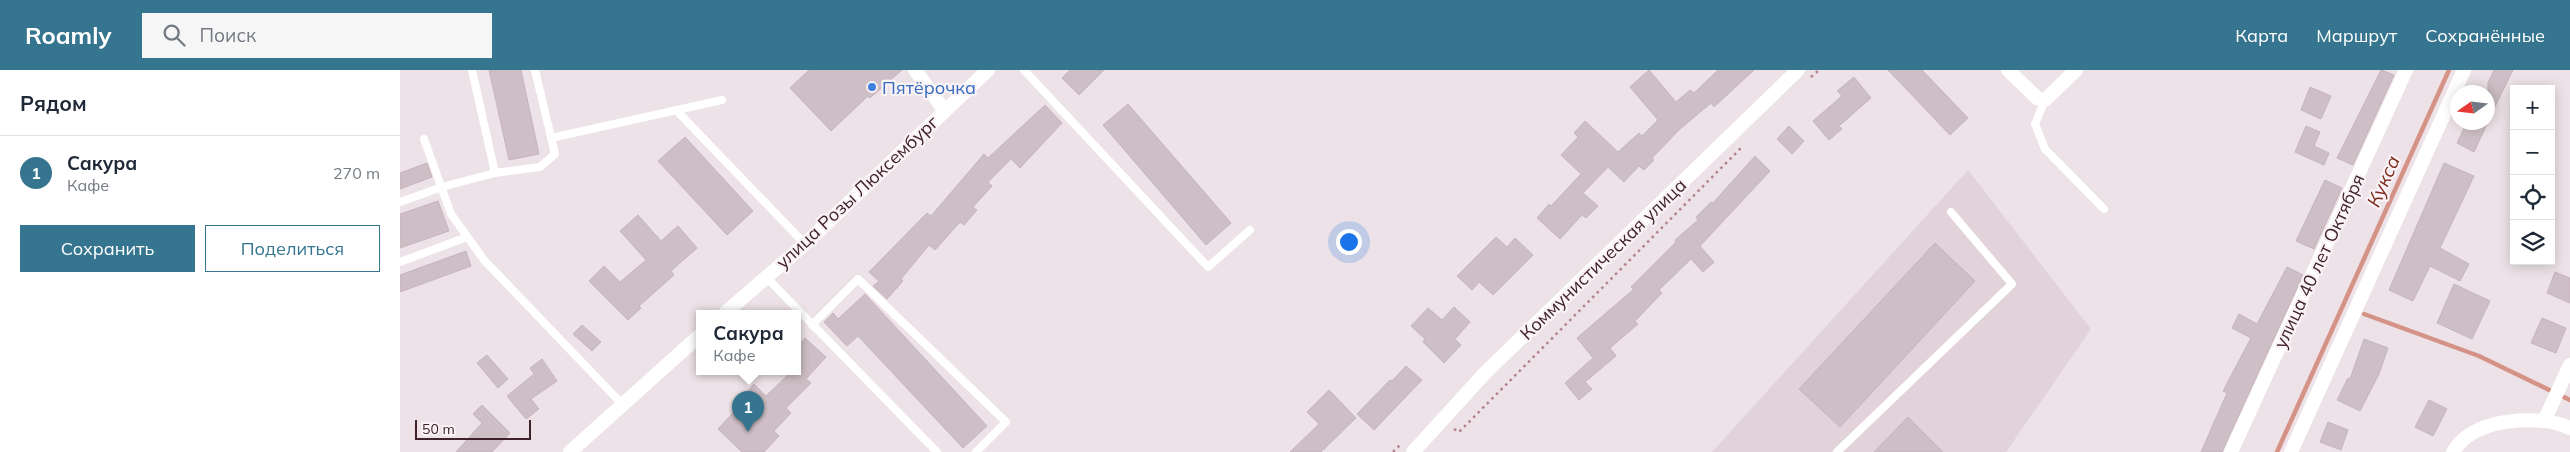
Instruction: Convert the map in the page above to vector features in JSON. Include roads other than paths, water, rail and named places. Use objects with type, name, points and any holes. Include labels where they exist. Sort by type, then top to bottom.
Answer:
[{"type":"street","points":[[915,70],[944,110]]},
{"type":"street","name":"улица Розы Люксембург","points":[[728,310],[804,244],[988,70]]},
{"type":"street","name":"Коммунистическая улица","points":[[1413,452],[1485,373],[1798,70]]},
{"type":"street","points":[[2008,70],[2037,98],[2045,100],[2076,70]]},
{"type":"street","name":"улица 40 лет Октября","points":[[2231,452],[2406,70]]},
{"type":"street","points":[[2291,452],[2464,70]]},
{"type":"street","points":[[570,452],[696,339]]},
{"type":"street","points":[[2544,420],[2570,365]]},
{"type":"street","points":[[2454,450],[2473,431],[2503,422],[2544,420],[2570,428]]},
{"type":"lane","points":[[472,70],[495,173]]},
{"type":"lane","points":[[400,202],[442,187],[495,173],[540,167],[555,154],[536,70]]},
{"type":"lane","points":[[1024,70],[1208,267],[1250,230]]},
{"type":"lane","points":[[551,138],[722,100]]},
{"type":"lane","points":[[2045,100],[2035,124],[2045,149],[2104,209]]},
{"type":"lane","points":[[676,110],[804,244]]},
{"type":"lane","points":[[424,139],[451,214],[484,260],[622,404]]},
{"type":"lane","points":[[1837,452],[2012,284],[1951,212]]},
{"type":"lane","points":[[400,262],[468,237]]},
{"type":"lane","points":[[766,277],[798,310]]},
{"type":"lane","points":[[812,325],[858,280],[1006,422],[976,452]]},
{"type":"lane","points":[[801,314],[937,452]]},
{"type":"waterway","name":"Кукса","points":[[2277,452],[2449,70]]},
{"type":"waterway","name":"Кукса","points":[[2364,314],[2479,356],[2570,400]]},
{"type":"place","name":"Пятёрочка","points":[[872,87]]},
{"type":"place","name":"Сакура","points":[[748,432]]}]
